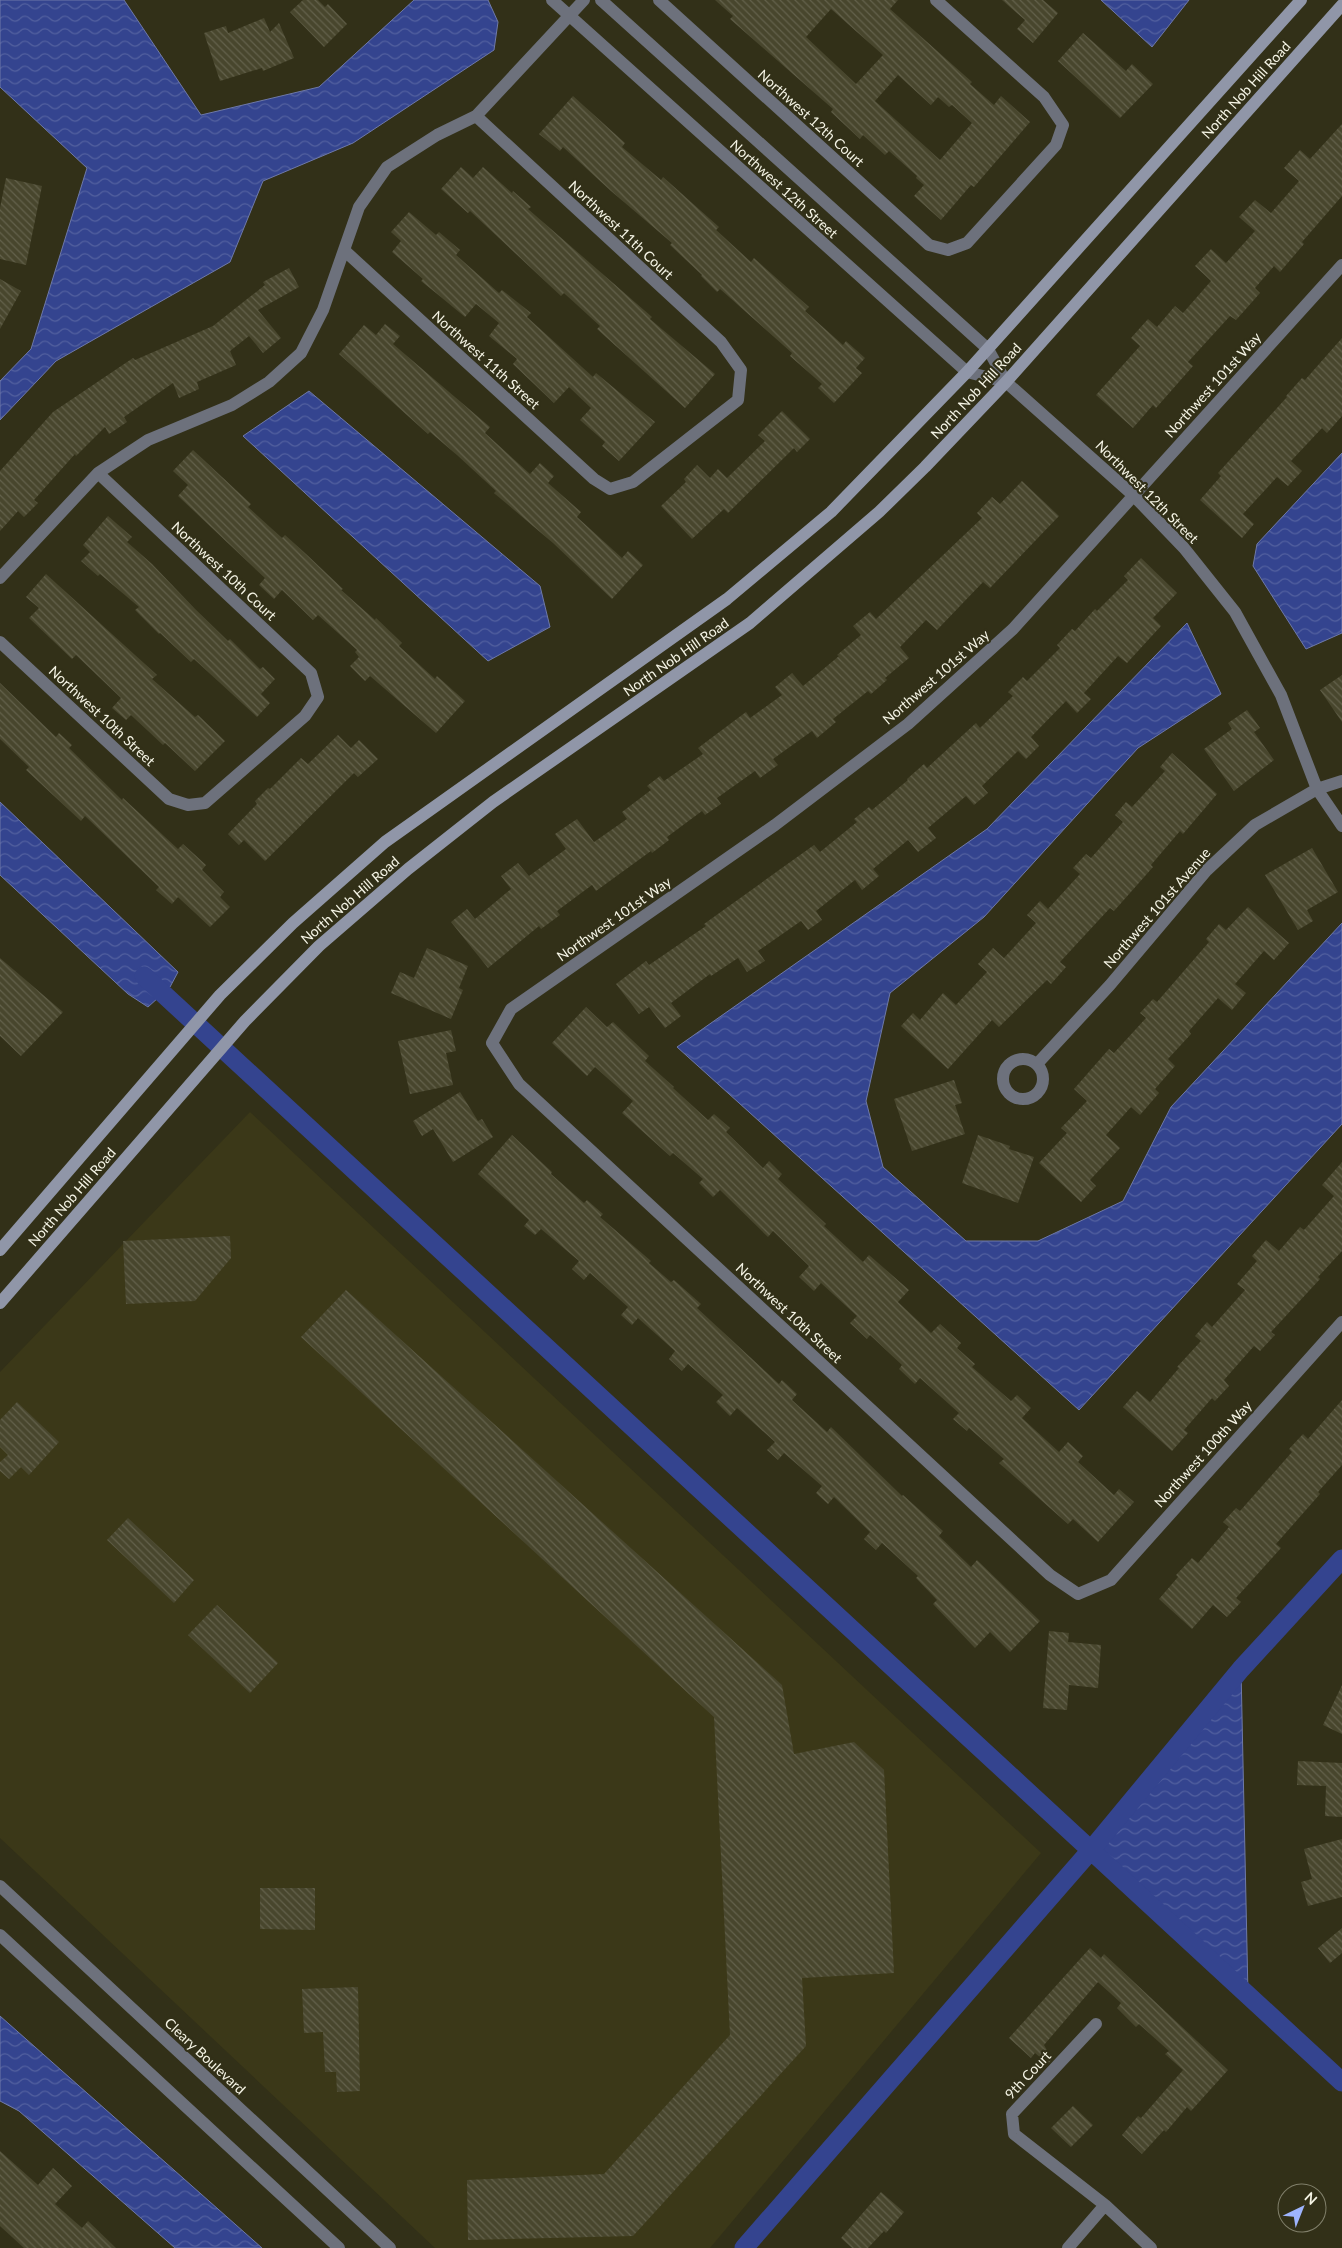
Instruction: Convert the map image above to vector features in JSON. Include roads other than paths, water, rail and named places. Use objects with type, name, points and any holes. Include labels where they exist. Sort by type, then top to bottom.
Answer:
[{"type":"main road","name":"North Nob Hill Road","points":[[0,1250],[220,995],[293,923],[385,842],[742,587],[831,512],[967,372],[1301,0]]},
{"type":"main road","name":"North Nob Hill Road","points":[[0,1303],[244,1021],[319,946],[408,869],[494,802],[750,624],[879,512],[926,467],[1006,382],[1342,5]]},
{"type":"street","name":"Northwest 12th Street","points":[[552,0],[967,372],[1006,382]]},
{"type":"street","points":[[0,578],[98,473],[148,440],[232,405],[269,382],[300,353],[323,310],[359,207],[387,167],[438,135],[476,116],[584,0]]},
{"type":"street","name":"Northwest 12th Street","points":[[601,0],[988,348],[1006,382],[1134,495],[1184,548],[1235,612],[1281,694],[1317,789],[1342,826]]},
{"type":"street","name":"Northwest 12th Court","points":[[659,0],[929,245],[948,250],[967,243],[1056,146],[1063,125],[1044,97],[936,0]]},
{"type":"street","name":"Northwest 11th Court","points":[[476,116],[721,342],[741,370],[738,400],[633,482],[610,489]]},
{"type":"street","name":"Northwest 11th Street","points":[[345,251],[594,479],[610,489]]},
{"type":"street","name":"Northwest 101st Way","points":[[492,1043],[511,1009],[775,825],[908,724],[1013,629],[1342,265]]},
{"type":"street","name":"Northwest 10th Court","points":[[98,473],[311,673],[318,696],[305,716],[205,803],[188,805]]},
{"type":"street","name":"Northwest 10th Street","points":[[0,642],[169,799],[188,805]]},
{"type":"street","name":"Northwest 101st Avenue","points":[[1037,1064],[1110,985],[1208,870],[1255,825],[1317,789],[1342,780]]},
{"type":"street","name":"Northwest 10th Street","points":[[492,1043],[519,1084],[1050,1575],[1078,1594]]},
{"type":"street","name":"Northwest 100th Way","points":[[1078,1594],[1111,1580],[1342,1322]]},
{"type":"street","name":"Cleary Boulevard","points":[[0,1886],[390,2248]]},
{"type":"street","points":[[0,1934],[339,2248]]},
{"type":"street","name":"9th Court","points":[[1096,2024],[1012,2114],[1014,2134],[1105,2205],[1151,2248]]},
{"type":"street","points":[[1068,2248],[1105,2205]]},
{"type":"water","points":[[0,0],[124,0],[201,115],[319,87],[414,0],[488,0],[498,22],[494,50],[353,143],[263,181],[230,262],[56,361],[0,420],[0,381],[31,349],[87,168],[0,87]]},
{"type":"water","points":[[1101,0],[1189,0],[1152,47]]},
{"type":"water","points":[[309,391],[540,586],[550,627],[488,661],[243,436]]},
{"type":"water","points":[[1342,453],[1342,633],[1306,649],[1253,566],[1257,544]]},
{"type":"water","points":[[1187,623],[1221,694],[1138,748],[984,917],[890,993],[866,1101],[883,1167],[966,1241],[1038,1241],[1123,1201],[1171,1107],[1342,923],[1342,1124],[1079,1410],[677,1047],[987,829]]},
{"type":"water","points":[[0,802],[178,972],[170,987],[148,1007],[128,994],[0,875]]},
{"type":"water","points":[[1241,1669],[1248,1995],[1091,1850]]},
{"type":"water","points":[[0,2016],[262,2248],[175,2248],[19,2111],[0,2101]]},
{"type":"waterway","points":[[144,976],[1342,2082]]},
{"type":"waterway","points":[[744,2248],[1091,1850],[1241,1669],[1342,1559]]}]
